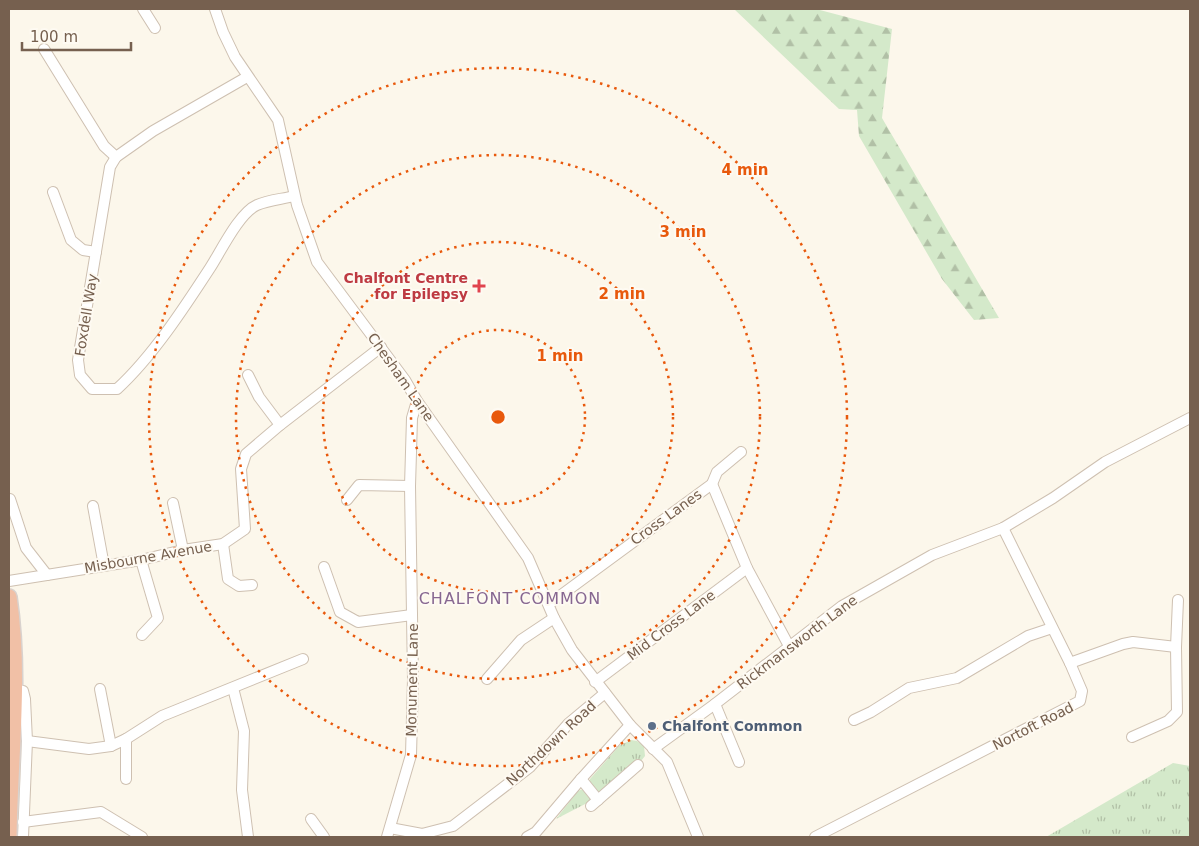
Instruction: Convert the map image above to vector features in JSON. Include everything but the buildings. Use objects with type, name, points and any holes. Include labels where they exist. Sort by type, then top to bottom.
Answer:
[{"type":"highway","points":[[9,597],[14,629],[15,690],[9,837]]},
{"type":"street","points":[[143,9],[155,28]]},
{"type":"street","name":"Chesham Lane","points":[[216,9],[223,32],[247,77],[278,120],[294,196],[316,262],[381,347],[528,558],[554,618],[572,650],[630,725]]},
{"type":"street","points":[[44,49],[104,146],[116,157],[154,131],[247,77]]},
{"type":"street","name":"Foxdell Way","points":[[116,157],[110,167],[78,360],[80,375],[92,389],[118,389],[131,377],[209,269],[239,222],[256,205],[294,196]]},
{"type":"street","points":[[54,192],[71,240],[83,250],[96,252]]},
{"type":"street","name":"Misbourne Avenue","points":[[9,581],[141,560],[182,550],[222,544],[245,529],[240,469],[246,454],[280,425],[381,347]]},
{"type":"street","points":[[248,375],[259,397],[280,425]]},
{"type":"street","name":"Monument Lane","points":[[389,832],[411,755],[413,678],[410,486],[412,418],[417,401]]},
{"type":"street","name":"Rickmansworth Lane","points":[[653,749],[715,704],[842,606],[932,554],[1003,528],[1054,498],[1105,462],[1190,418]]},
{"type":"street","points":[[712,484],[717,472],[741,452]]},
{"type":"street","name":"Cross Lanes","points":[[549,604],[712,484],[747,568],[789,646]]},
{"type":"street","points":[[347,500],[359,485],[410,486]]},
{"type":"street","points":[[10,499],[26,548],[47,575]]},
{"type":"street","points":[[173,503],[182,550]]},
{"type":"street","points":[[93,506],[104,566]]},
{"type":"street","name":"Nortoft Road","points":[[815,837],[1080,701],[1082,691],[1070,663],[1003,528]]},
{"type":"street","points":[[222,544],[228,580],[239,586],[252,585]]},
{"type":"street","points":[[141,560],[158,618],[142,635]]},
{"type":"street","points":[[324,567],[340,612],[358,622],[412,615]]},
{"type":"street","name":"Mid Cross Lane","points":[[596,682],[747,568]]},
{"type":"street","points":[[1132,737],[1168,721],[1177,712],[1176,647],[1178,600]]},
{"type":"street","points":[[487,679],[521,640],[554,618]]},
{"type":"street","points":[[854,720],[910,688],[957,678],[1028,636],[1052,628]]},
{"type":"street","points":[[1070,663],[1133,642],[1176,647]]},
{"type":"street","points":[[27,741],[89,749],[111,746],[126,739],[162,716],[303,659]]},
{"type":"street","points":[[233,688],[244,731],[242,790],[248,837]]},
{"type":"street","points":[[100,689],[111,746]]},
{"type":"street","points":[[15,690],[23,691],[25,699],[27,741],[23,837]]},
{"type":"street","name":"Northdown Road","points":[[389,832],[422,834],[453,826],[530,767],[569,724],[605,694]]},
{"type":"street","points":[[715,704],[739,762]]},
{"type":"street","points":[[527,837],[537,835],[582,779],[630,725],[667,762],[698,837]]},
{"type":"street","points":[[126,739],[126,779]]},
{"type":"street","points":[[582,779],[594,803],[638,765]]},
{"type":"street","points":[[23,822],[101,812],[142,837]]},
{"type":"street","points":[[311,819],[324,837]]},
{"type":"green space","points":[[734,9],[816,9],[892,29],[882,118],[999,318],[974,320],[942,279],[859,136],[857,110],[839,109]]},
{"type":"green space","points":[[631,740],[637,741],[644,746],[645,756],[599,793],[591,785],[590,779],[619,746]]},
{"type":"green space","points":[[1173,763],[1190,766],[1190,837],[1046,837]]},
{"type":"green space","points":[[587,790],[591,799],[589,802],[556,819],[578,791]]},
{"type":"place","name":"Chalfont Centre for Epilepsy","points":[[479,286]]},
{"type":"place","name":"Chalfont Common","points":[[652,726]]},
{"type":"district","name":"CHALFONT COMMON","points":[[510,598]]}]
